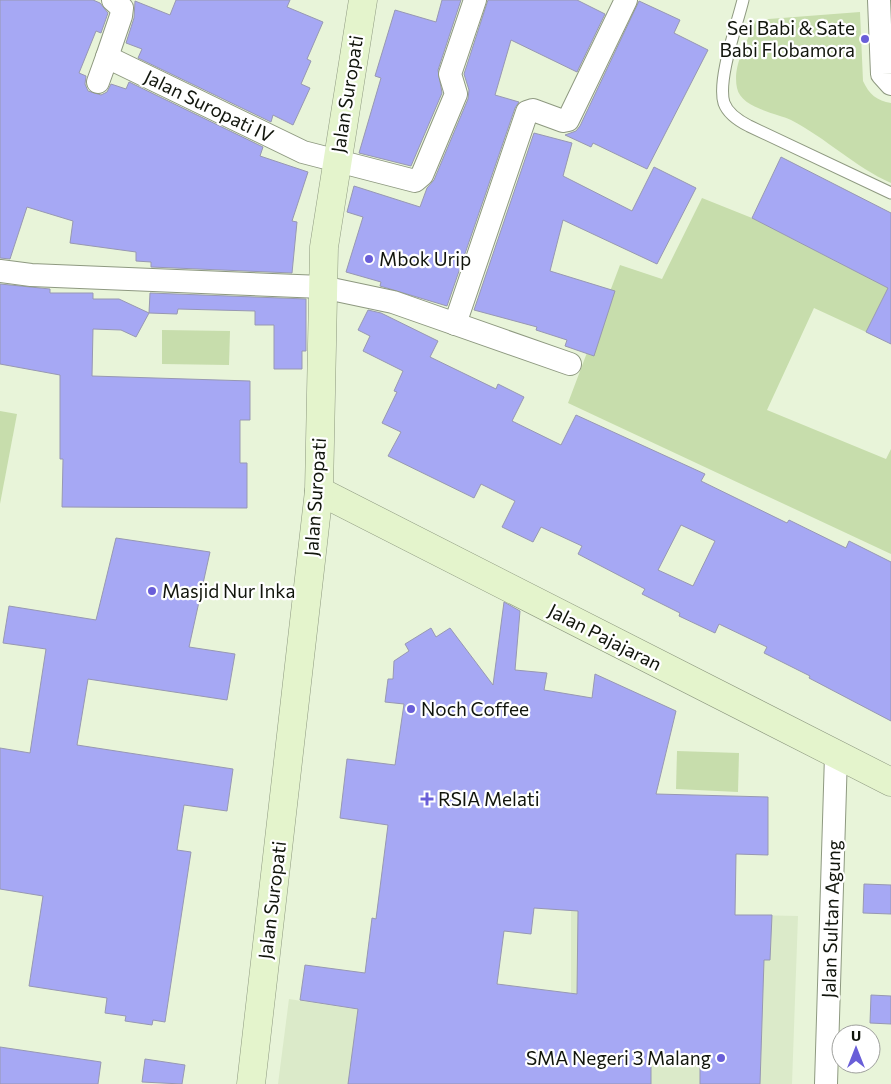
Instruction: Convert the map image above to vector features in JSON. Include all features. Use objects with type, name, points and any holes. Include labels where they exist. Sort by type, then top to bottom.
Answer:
[{"type":"street","points":[[98,82],[121,16],[122,8],[113,0]]},
{"type":"street","name":"Jalan Suropati","points":[[251,1084],[318,491],[324,246],[363,0]]},
{"type":"street","name":"Jalan Suropati IV","points":[[107,57],[303,152],[410,181],[418,180],[456,94],[450,74],[475,0]]},
{"type":"street","points":[[456,324],[527,112],[533,110],[560,121],[568,120],[626,0]]},
{"type":"street","points":[[879,0],[882,74],[891,84]]},
{"type":"street","points":[[0,271],[79,277],[322,287],[393,302],[570,364]]},
{"type":"street","name":"Jalan Pajajaran","points":[[318,491],[891,782]]},
{"type":"street","name":"Jalan Sultan Agung","points":[[826,1084],[836,755]]},
{"type":"lane","points":[[743,0],[722,88],[724,104],[729,112],[749,126],[891,194]]},
{"type":"shaded area","points":[[860,12],[863,81],[874,96],[882,101],[891,103],[891,183],[865,169],[804,127],[752,105],[740,95],[737,88],[736,79],[739,62],[756,20]]},
{"type":"shaded area","points":[[702,198],[752,218],[888,288],[866,332],[814,308],[767,410],[886,459],[891,449],[891,554],[568,403],[620,265],[662,279]]},
{"type":"shaded area","points":[[162,330],[230,331],[229,365],[162,364]]},
{"type":"shaded area","points":[[0,411],[17,414],[0,504]]},
{"type":"shaded area","points":[[677,751],[739,753],[738,792],[676,789]]},
{"type":"shaded area","points":[[571,911],[798,916],[792,1084],[278,1084],[289,999],[471,1027],[571,994]]},
{"type":"building","points":[[0,0],[93,0],[100,3],[108,13],[101,33],[96,31],[79,73],[86,76],[85,84],[88,91],[101,95],[107,92],[111,84],[126,89],[129,82],[263,147],[260,156],[308,172],[292,221],[297,222],[292,273],[151,267],[151,262],[136,261],[136,252],[70,243],[73,221],[27,207],[10,259],[0,258]]},
{"type":"building","points":[[176,0],[290,0],[287,7],[323,22],[307,59],[311,61],[301,84],[310,88],[293,125],[273,115],[271,122],[138,58],[142,49],[126,43],[134,18],[135,1],[170,15]]},
{"type":"building","points":[[442,0],[461,0],[438,70],[442,93],[411,166],[359,153],[381,78],[375,76],[395,10],[436,22]]},
{"type":"building","points":[[488,0],[577,0],[605,14],[577,72],[511,40],[495,95],[519,102],[515,108],[447,306],[380,286],[381,282],[346,272],[363,217],[347,212],[354,186],[420,207],[427,188],[434,180],[468,99],[469,90],[464,74]]},
{"type":"building","points":[[639,1],[680,20],[674,33],[708,50],[647,169],[593,143],[591,147],[565,135],[576,131],[580,126]]},
{"type":"building","points":[[534,133],[572,143],[563,176],[632,211],[654,167],[696,188],[657,264],[563,220],[550,271],[615,291],[594,356],[565,346],[567,340],[536,330],[537,327],[474,310]]},
{"type":"building","points":[[781,157],[891,213],[891,344],[866,332],[888,288],[752,218]]},
{"type":"building","points":[[0,284],[50,289],[50,293],[93,293],[93,299],[119,299],[149,313],[136,337],[121,330],[93,329],[92,376],[250,381],[250,420],[240,420],[240,463],[247,463],[247,508],[62,507],[63,459],[60,459],[60,375],[0,364]]},
{"type":"building","points":[[150,293],[306,299],[306,351],[302,351],[302,369],[274,369],[274,325],[255,325],[255,311],[178,309],[177,314],[149,313]]},
{"type":"building","points":[[368,310],[381,313],[438,341],[430,357],[496,389],[498,384],[524,397],[512,421],[561,445],[576,415],[705,474],[701,481],[787,523],[789,520],[846,548],[849,541],[891,562],[891,721],[764,653],[767,647],[719,624],[715,633],[679,616],[680,613],[642,594],[645,589],[578,554],[582,546],[541,527],[533,542],[502,527],[515,501],[481,484],[474,498],[388,456],[401,432],[382,423],[397,392],[394,391],[403,371],[363,351],[370,336],[358,330]],"holes":[[[681,525],[715,541],[693,586],[658,570]]]},
{"type":"building","points":[[116,538],[210,552],[189,647],[235,654],[227,700],[88,679],[77,745],[233,769],[227,811],[184,805],[177,850],[191,852],[165,1022],[153,1020],[152,1025],[125,1021],[126,1016],[105,1013],[107,998],[29,986],[43,896],[0,889],[0,748],[30,753],[46,649],[3,643],[9,606],[96,620]]},
{"type":"building","points":[[504,602],[520,611],[515,670],[547,673],[544,690],[592,698],[595,674],[676,711],[656,794],[768,797],[768,855],[736,854],[735,915],[772,915],[770,960],[764,960],[760,1084],[700,1084],[700,1063],[651,1062],[651,1084],[348,1084],[358,1009],[300,1000],[305,965],[365,973],[372,918],[376,919],[388,825],[340,818],[347,759],[395,765],[404,704],[385,702],[388,679],[393,679],[394,661],[409,651],[405,644],[431,628],[436,637],[450,628],[493,685]],"holes":[[[534,908],[578,911],[577,994],[497,984],[504,931],[531,934]]]},
{"type":"building","points":[[864,884],[891,885],[891,914],[863,913]]},
{"type":"building","points":[[871,995],[891,996],[891,1024],[870,1023]]},
{"type":"building","points":[[0,1047],[101,1062],[98,1084],[0,1084]]},
{"type":"building","points":[[145,1059],[185,1065],[182,1084],[142,1082]]},
{"type":"place","name":"Sei Babi & Sate Babi Flobamora","points":[[865,39]]},
{"type":"place","name":"Mbok Urip","points":[[369,259]]},
{"type":"place","name":"Masjid Nur Inka","points":[[152,591]]},
{"type":"place","name":"Noch Coffee","points":[[411,709]]},
{"type":"place","name":"RSIA Melati","points":[[427,799]]},
{"type":"place","name":"SMA Negeri 3 Malang","points":[[721,1058]]}]
